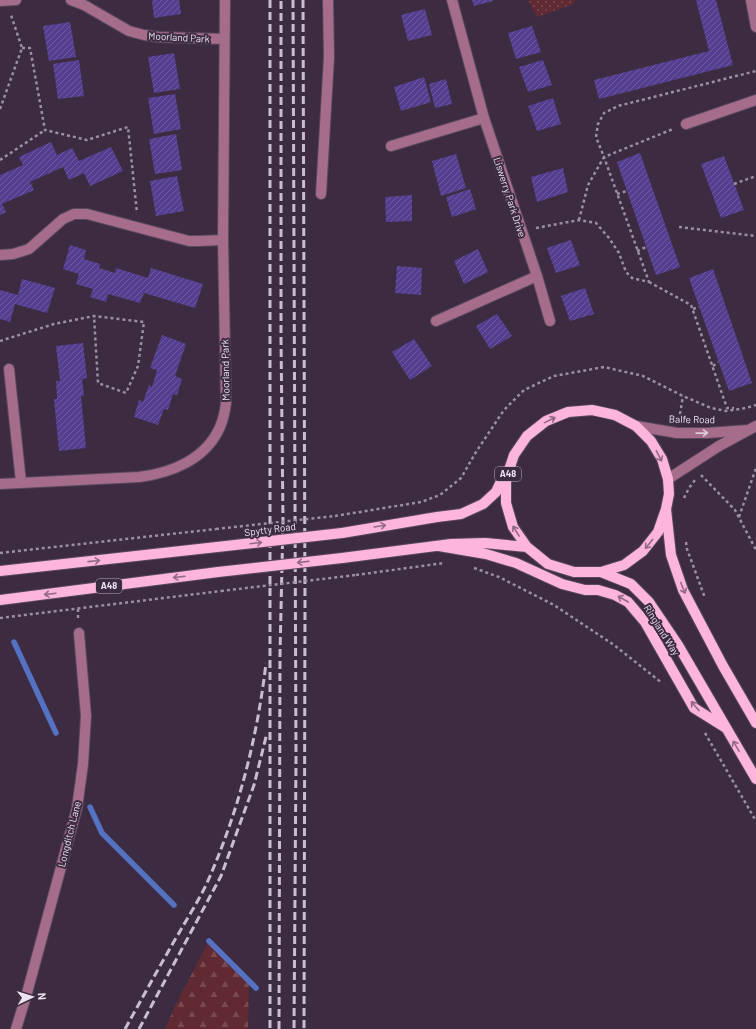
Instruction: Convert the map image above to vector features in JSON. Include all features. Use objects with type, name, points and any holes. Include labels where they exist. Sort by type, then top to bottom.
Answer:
[{"type":"main road","name":"Balfe Road","points":[[592,410],[615,415],[636,426],[651,441],[662,459],[668,479],[669,494],[666,509],[658,532],[643,551],[624,565],[601,572],[574,572],[548,564],[527,547],[513,527],[506,503],[506,479],[514,456],[527,436],[546,421],[568,412],[592,410]]},
{"type":"main road","name":"Spytty Road","points":[[0,571],[342,533],[461,514],[483,504],[496,492],[514,456]]},
{"type":"main road","name":"A48","points":[[666,509],[671,555],[684,590],[723,666],[756,723]]},
{"type":"main road","name":"A48","points":[[0,600],[451,544],[485,543],[527,547]]},
{"type":"main road","name":"Ringland Way","points":[[439,546],[486,554],[516,563],[562,584],[585,590],[598,590],[615,595],[628,602],[645,622],[694,708],[726,728]]},
{"type":"main road","name":"Ringland Way","points":[[601,572],[632,584],[649,602],[678,645],[756,779]]},
{"type":"street","name":"Moorland Park","points":[[71,0],[84,5],[129,31],[144,35],[159,37],[224,39]]},
{"type":"street","name":"Moorland Park","points":[[0,484],[139,477],[152,475],[177,468],[189,462],[208,447],[221,426],[226,403],[223,240],[225,0]]},
{"type":"street","points":[[321,194],[329,57],[328,0]]},
{"type":"street","name":"Liswerry Park Drive","points":[[452,0],[484,118],[522,230],[550,321]]},
{"type":"street","points":[[751,0],[756,28]]},
{"type":"street","points":[[686,124],[756,100]]},
{"type":"street","points":[[391,146],[484,118]]},
{"type":"street","points":[[0,255],[13,254],[29,249],[63,219],[74,214],[87,214],[189,241],[223,240]]},
{"type":"street","points":[[436,321],[536,276]]},
{"type":"street","points":[[9,369],[21,482]]},
{"type":"street","name":"Balfe Road","points":[[636,426],[677,433],[752,428]]},
{"type":"street","name":"Balfe Road","points":[[668,479],[719,446],[752,428]]},
{"type":"street","name":"Longditch Lane","points":[[16,1029],[75,816],[84,764],[86,716],[79,634]]},
{"type":"path","points":[[0,109],[22,48],[7,1]]},
{"type":"path","points":[[22,48],[30,48],[45,130]]},
{"type":"path","points":[[649,282],[596,137],[598,124],[604,113],[618,106],[756,71]]},
{"type":"path","points":[[579,220],[588,185],[604,157],[686,124]]},
{"type":"path","points":[[0,160],[45,130],[87,140],[128,127],[138,228]]},
{"type":"path","points":[[734,184],[756,176]]},
{"type":"path","points":[[617,194],[627,191]]},
{"type":"path","points":[[522,230],[579,220],[596,224],[609,238],[619,253],[626,272],[632,278],[649,282],[691,305],[727,408],[746,408],[751,410]]},
{"type":"path","points":[[679,227],[756,236]]},
{"type":"path","points":[[637,250],[646,247]]},
{"type":"path","points":[[693,309],[699,307]]},
{"type":"path","points":[[0,341],[54,324],[94,316],[144,322],[138,366],[126,393],[98,383],[94,316]]},
{"type":"path","points":[[713,366],[718,362]]},
{"type":"path","points":[[0,553],[335,516],[421,502],[440,494],[461,478],[476,452],[504,410],[524,390],[554,376],[604,367],[643,376],[711,408],[726,410],[746,408],[756,405]]},
{"type":"path","points":[[677,433],[683,396]]},
{"type":"path","points":[[739,517],[756,468]]},
{"type":"path","points":[[682,503],[689,488],[700,474],[735,510],[756,550]]},
{"type":"path","points":[[686,541],[687,549],[708,604]]},
{"type":"path","points":[[0,618],[356,575],[445,562]]},
{"type":"path","points":[[467,567],[499,577],[554,605],[614,645],[666,685]]},
{"type":"path","points":[[704,732],[756,820]]},
{"type":"green space","points":[[528,0],[574,0],[574,4],[537,17]]},
{"type":"green space","points":[[209,941],[249,980],[248,1029],[165,1029],[176,1004]]},
{"type":"building","points":[[152,0],[179,0],[181,14],[154,18]]},
{"type":"building","points":[[472,0],[493,0],[493,1],[474,6]]},
{"type":"building","points":[[696,0],[716,0],[733,65],[599,99],[594,80],[709,51]]},
{"type":"building","points":[[425,9],[432,35],[408,41],[401,15]]},
{"type":"building","points":[[70,22],[76,57],[49,61],[43,26]]},
{"type":"building","points":[[532,26],[541,52],[516,59],[508,33]]},
{"type":"building","points":[[174,53],[180,89],[154,93],[148,57]]},
{"type":"building","points":[[79,60],[84,96],[58,99],[53,64]]},
{"type":"building","points":[[543,60],[552,85],[528,92],[519,67]]},
{"type":"building","points":[[424,77],[431,102],[401,111],[394,87]]},
{"type":"building","points":[[446,79],[452,104],[435,108],[429,84]]},
{"type":"building","points":[[175,94],[181,129],[154,134],[148,98]]},
{"type":"building","points":[[553,98],[561,124],[537,131],[528,106]]},
{"type":"building","points":[[176,134],[182,170],[155,174],[149,139]]},
{"type":"building","points":[[51,142],[57,155],[72,148],[79,161],[111,147],[123,171],[90,186],[84,173],[69,180],[63,167],[30,182],[34,190],[2,204],[6,212],[0,215],[0,175],[23,165],[19,157]]},
{"type":"building","points":[[640,153],[680,267],[656,275],[617,162]]},
{"type":"building","points":[[456,154],[466,188],[441,196],[432,161]]},
{"type":"building","points":[[724,156],[744,210],[721,218],[701,164]]},
{"type":"building","points":[[563,168],[568,192],[537,202],[531,177]]},
{"type":"building","points":[[177,176],[184,211],[156,216],[150,181]]},
{"type":"building","points":[[470,189],[476,209],[452,217],[446,197]]},
{"type":"building","points":[[412,195],[412,221],[386,222],[385,197]]},
{"type":"building","points":[[571,240],[580,265],[556,273],[547,248]]},
{"type":"building","points":[[70,245],[86,250],[84,259],[100,264],[99,268],[115,273],[116,268],[148,278],[151,268],[203,284],[195,308],[144,293],[140,303],[108,294],[106,302],[90,297],[93,289],[76,284],[79,274],[63,269]]},
{"type":"building","points":[[478,249],[488,272],[464,284],[454,261]]},
{"type":"building","points":[[397,266],[422,268],[421,295],[395,293]]},
{"type":"building","points":[[713,269],[752,383],[729,391],[689,278]]},
{"type":"building","points":[[22,279],[55,288],[47,313],[15,304],[10,322],[0,319],[0,290],[18,295]]},
{"type":"building","points":[[585,288],[594,314],[570,321],[561,296]]},
{"type":"building","points":[[497,314],[512,336],[490,349],[476,326]]},
{"type":"building","points":[[162,335],[186,344],[175,376],[182,379],[177,395],[173,394],[168,410],[164,409],[158,425],[134,417],[139,400],[143,402],[149,385],[152,387],[157,370],[150,368]]},
{"type":"building","points":[[414,339],[432,366],[410,380],[392,352]]},
{"type":"building","points":[[83,343],[87,378],[82,379],[84,396],[81,396],[86,448],[59,451],[54,399],[57,399],[56,381],[60,381],[56,346]]},
{"type":"waterway","points":[[14,642],[56,733]]},
{"type":"waterway","points":[[90,807],[102,833],[174,905]]},
{"type":"waterway","points":[[209,941],[256,988]]},
{"type":"railway","points":[[270,0],[270,1029]]},
{"type":"railway","points":[[279,1029],[280,654],[283,521],[281,338],[281,0]]},
{"type":"railway","points":[[293,0],[296,758],[294,1029]]},
{"type":"railway","points":[[303,0],[305,606],[304,1029]]},
{"type":"railway","points":[[125,1029],[201,896],[218,857],[237,803],[252,748],[266,663]]},
{"type":"railway","points":[[139,1029],[221,876],[254,785],[267,733]]}]
